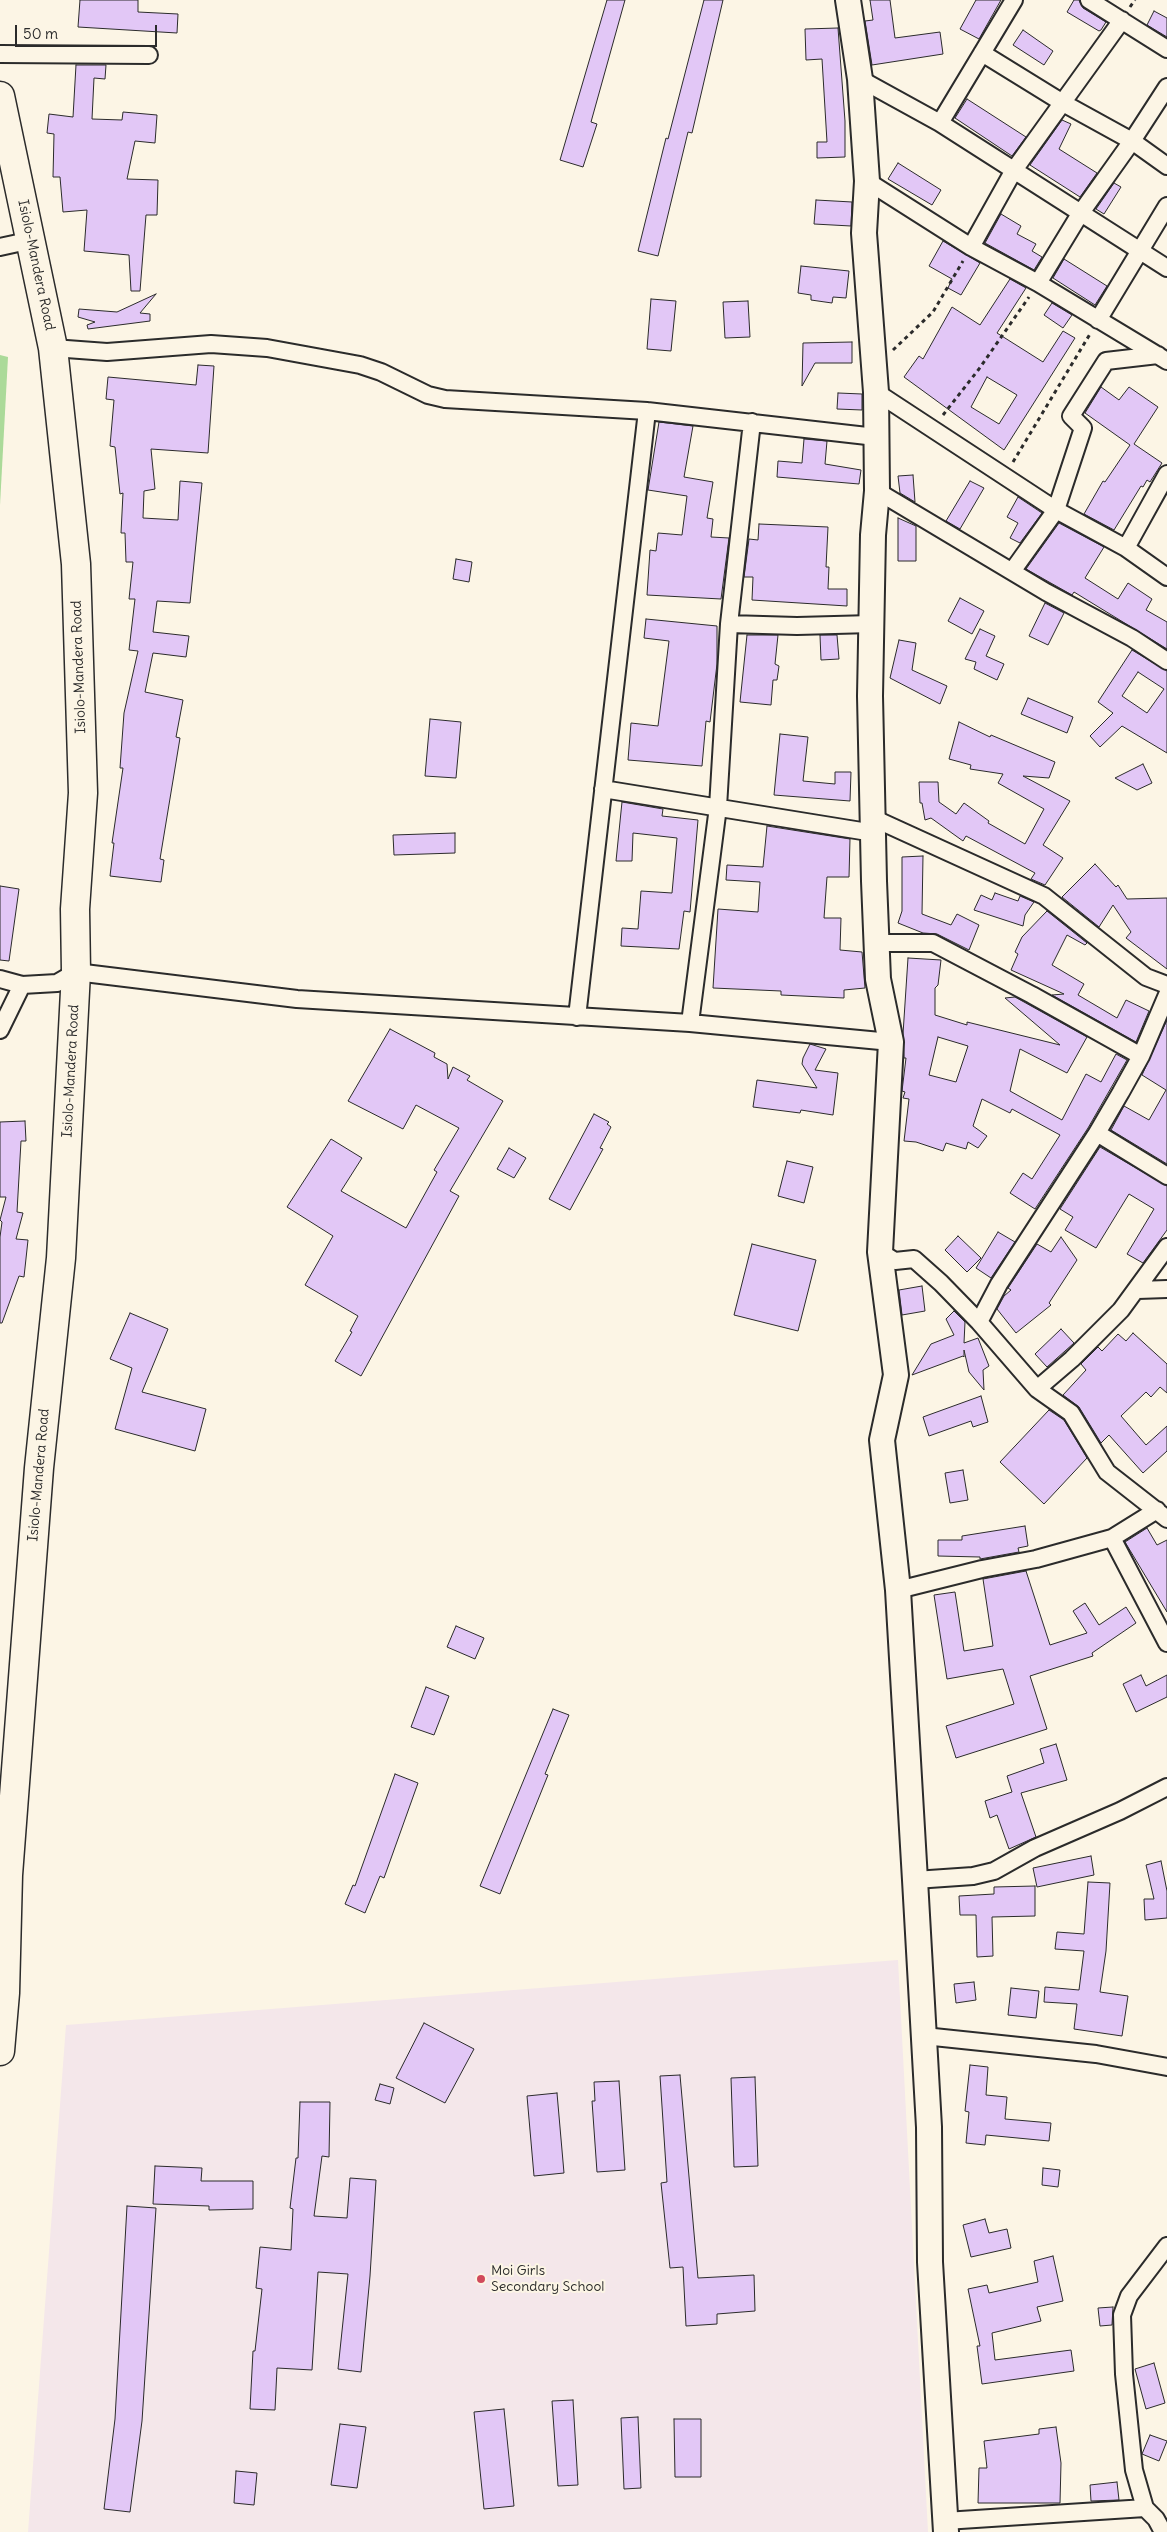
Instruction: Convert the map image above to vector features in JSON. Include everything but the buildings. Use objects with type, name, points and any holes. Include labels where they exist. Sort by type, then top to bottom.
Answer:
[{"type":"highway","name":"Isiolo-Mandera Road","points":[[0,96],[32,240],[53,348],[76,564],[83,793],[75,909],[76,972],[61,1258],[39,1468],[8,1875],[5,1993],[0,2051]]},
{"type":"main road","points":[[848,0],[860,79],[867,181],[864,232],[876,392],[877,491],[873,535],[870,696],[878,979],[891,1042],[880,1252],[896,1375],[882,1440],[898,1590],[924,2036],[928,2127],[930,2262],[946,2527]]},
{"type":"street","points":[[940,123],[1014,0]]},
{"type":"street","points":[[1090,0],[1167,49]]},
{"type":"street","points":[[971,247],[1014,170],[1122,20]]},
{"type":"street","points":[[982,53],[1063,103],[1132,141],[1167,166]]},
{"type":"street","points":[[0,54],[149,55]]},
{"type":"street","points":[[860,79],[940,123],[1167,268]]},
{"type":"street","points":[[1038,283],[1080,214],[1132,141],[1167,87]]},
{"type":"street","points":[[867,181],[971,247],[1038,283],[1162,358]]},
{"type":"street","points":[[1098,320],[1167,206]]},
{"type":"street","points":[[0,247],[32,240]]},
{"type":"street","points":[[53,348],[107,352],[211,344],[267,348],[360,364],[428,395],[446,400],[647,411],[876,438]]},
{"type":"street","points":[[1013,570],[1056,510],[1083,428],[1071,416],[1106,361],[1162,358]]},
{"type":"street","points":[[876,392],[934,428],[1056,510],[1126,548],[1167,577]]},
{"type":"street","points":[[577,1017],[647,411]]},
{"type":"street","points":[[690,1023],[718,807],[729,624],[752,422]]},
{"type":"street","points":[[1126,548],[1167,474]]},
{"type":"street","points":[[877,491],[1013,570],[1046,592],[1132,638],[1167,661]]},
{"type":"street","points":[[729,624],[797,626],[872,624]]},
{"type":"street","points":[[603,789],[718,807],[873,826],[1044,896],[1146,977],[1167,985]]},
{"type":"street","points":[[876,943],[932,943],[1032,994],[1141,1056]]},
{"type":"street","points":[[0,979],[22,985],[57,983],[76,972],[297,999],[690,1023],[891,1042]]},
{"type":"street","points":[[0,1030],[22,985]]},
{"type":"street","points":[[979,1322],[1004,1276],[1097,1133],[1141,1056],[1167,995]]},
{"type":"street","points":[[1097,1133],[1167,1176]]},
{"type":"street","points":[[1037,1389],[1072,1359],[1138,1290],[1167,1247]]},
{"type":"street","points":[[880,1252],[895,1261],[914,1259],[979,1322],[1037,1389],[1071,1413],[1106,1472],[1162,1514],[1112,1538],[1036,1559],[982,1569],[898,1590]]},
{"type":"street","points":[[1138,1290],[1167,1289]]},
{"type":"street","points":[[1112,1538],[1167,1643]]},
{"type":"street","points":[[915,1880],[973,1876],[994,1871],[1035,1848],[1120,1812],[1167,1787]]},
{"type":"street","points":[[924,2036],[1096,2054],[1167,2067]]},
{"type":"street","points":[[1163,2532],[1156,2519],[1145,2508],[1139,2489],[1131,2447],[1124,2374],[1122,2314],[1129,2296],[1167,2246]]},
{"type":"street","points":[[946,2527],[1145,2508]]},
{"type":"path","points":[[875,367],[933,312],[971,247]]},
{"type":"path","points":[[934,428],[980,369],[1038,283]]},
{"type":"path","points":[[1005,475],[1098,320]]},
{"type":"shaded area","name":"Moi Girls Secondary School","points":[[898,1960],[928,2532],[28,2532],[66,2025]]},
{"type":"green space","points":[[0,355],[8,357],[0,505]]},
{"type":"place","name":"Moi Girls Secondary School","points":[[481,2279]]}]
